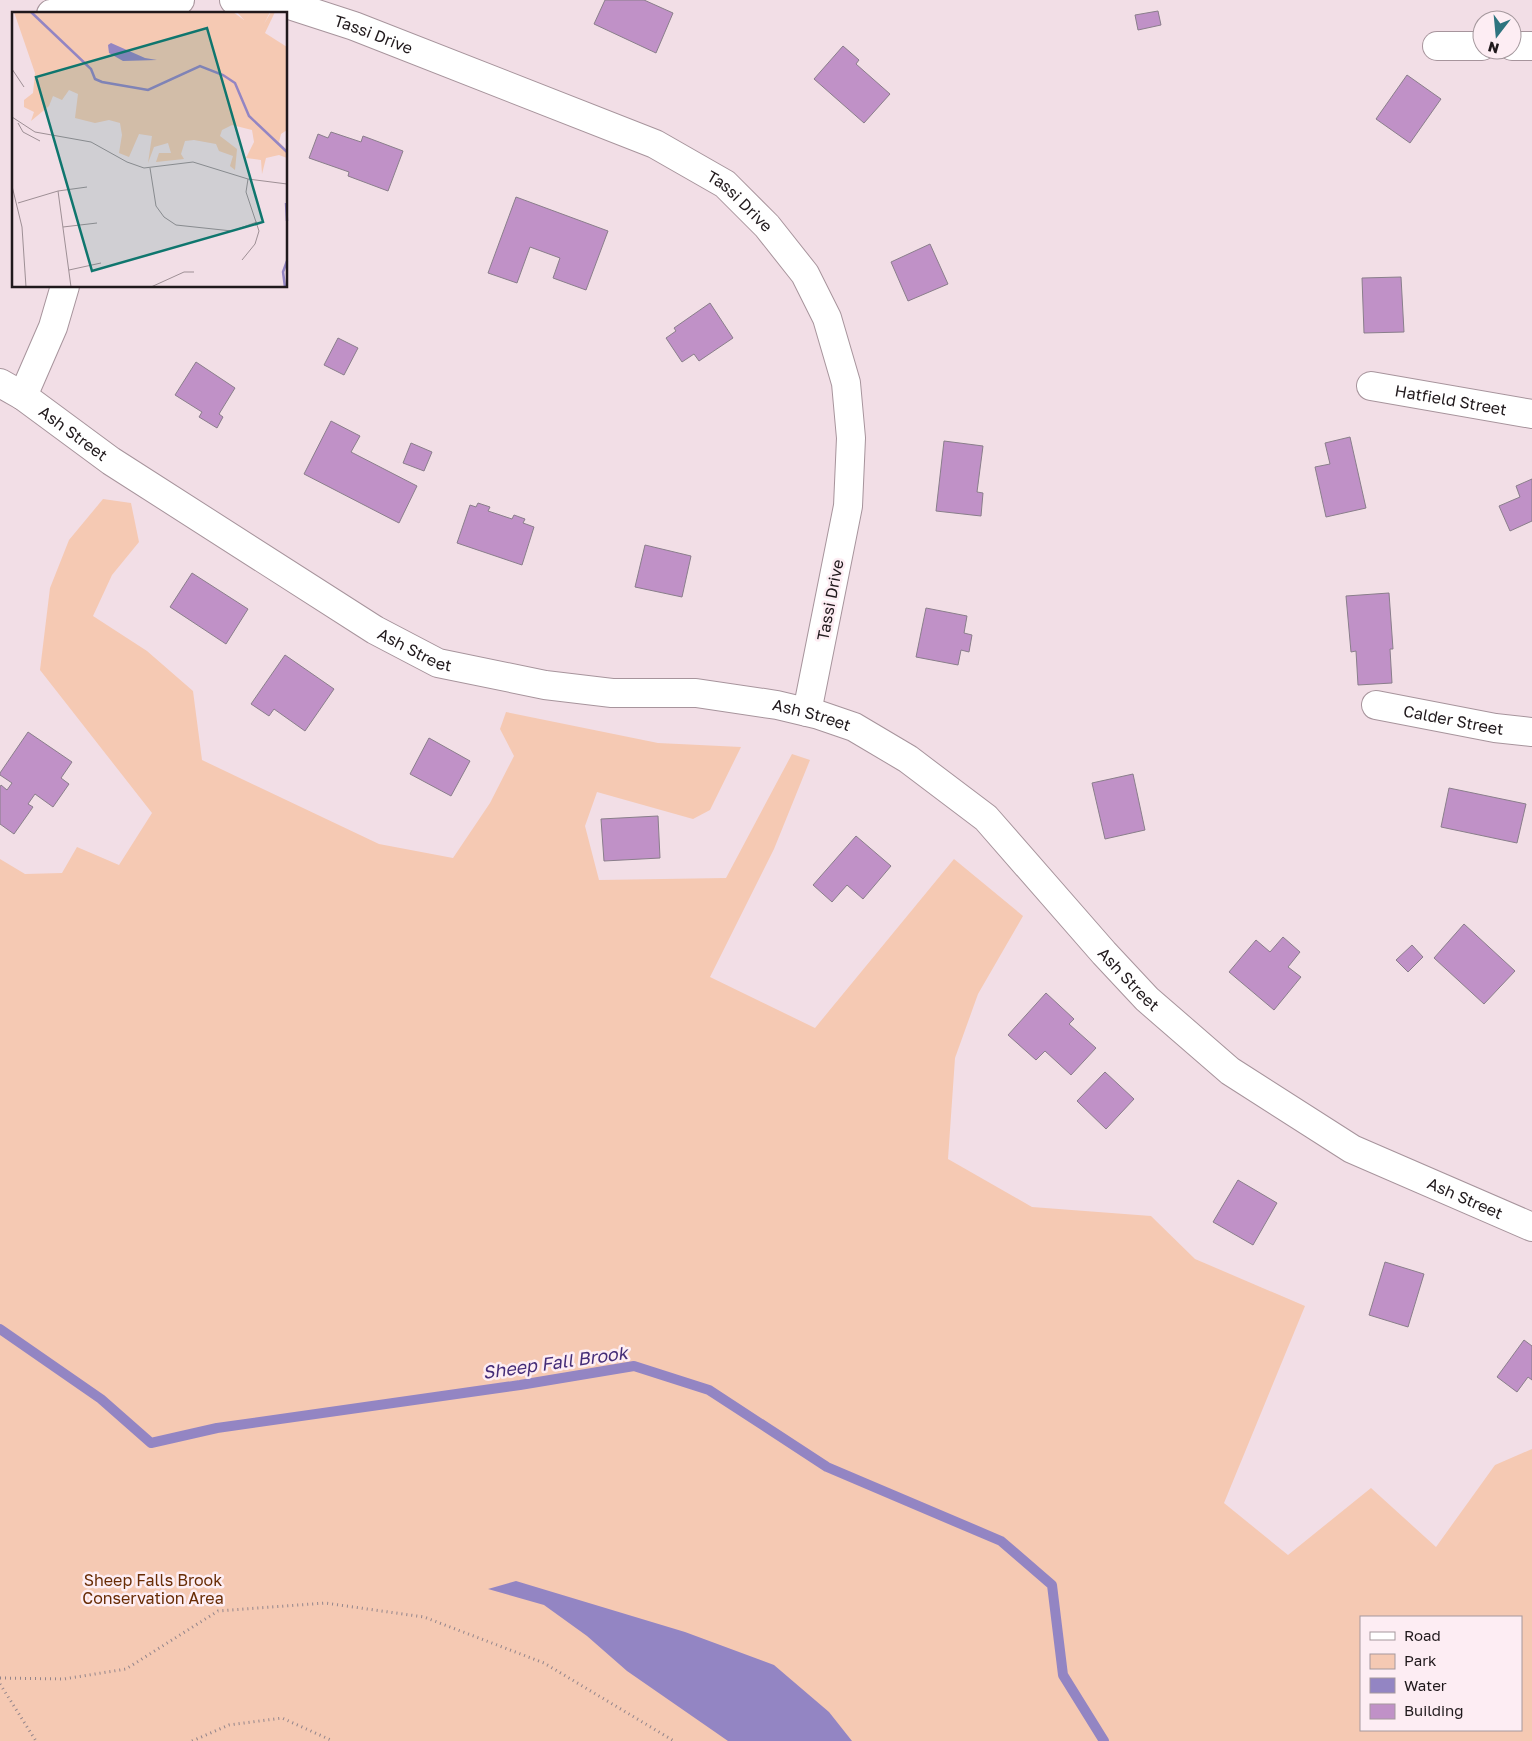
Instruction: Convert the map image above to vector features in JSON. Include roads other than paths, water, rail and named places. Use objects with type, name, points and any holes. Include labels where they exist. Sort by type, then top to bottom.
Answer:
[{"type":"street","points":[[69,12],[180,0]]},
{"type":"street","name":"Tassi Drive","points":[[234,0],[280,2],[354,26],[655,144],[724,184],[772,233],[805,274],[827,318],[846,383],[851,438],[848,506],[807,712]]},
{"type":"street","points":[[1437,46],[1472,46]]},
{"type":"street","points":[[11,389],[53,327],[64,288]]},
{"type":"street","name":"Hatfield Street","points":[[1371,386],[1532,414]]},
{"type":"street","name":"Ash Street","points":[[11,389],[111,462],[375,630],[438,664],[545,685],[612,693],[696,693],[777,705],[807,712],[854,727],[908,759],[986,818],[1104,953],[1147,999],[1230,1071],[1352,1149],[1532,1227]]},
{"type":"street","name":"Calder Street","points":[[1376,706],[1495,728],[1532,732]]},
{"type":"water","points":[[516,1581],[685,1632],[774,1665],[829,1712],[852,1741],[728,1741],[627,1671],[587,1636],[544,1605],[488,1589]]},
{"type":"waterway","name":"Sheep Fall Brook","points":[[0,1329],[101,1399],[151,1443],[217,1428],[520,1385],[634,1366],[709,1390],[827,1467],[1001,1541],[1052,1585],[1063,1675],[1104,1741]]},
{"type":"park label","name":"Sheep Falls Brook Conservation Area","points":[[153,1589]]}]
